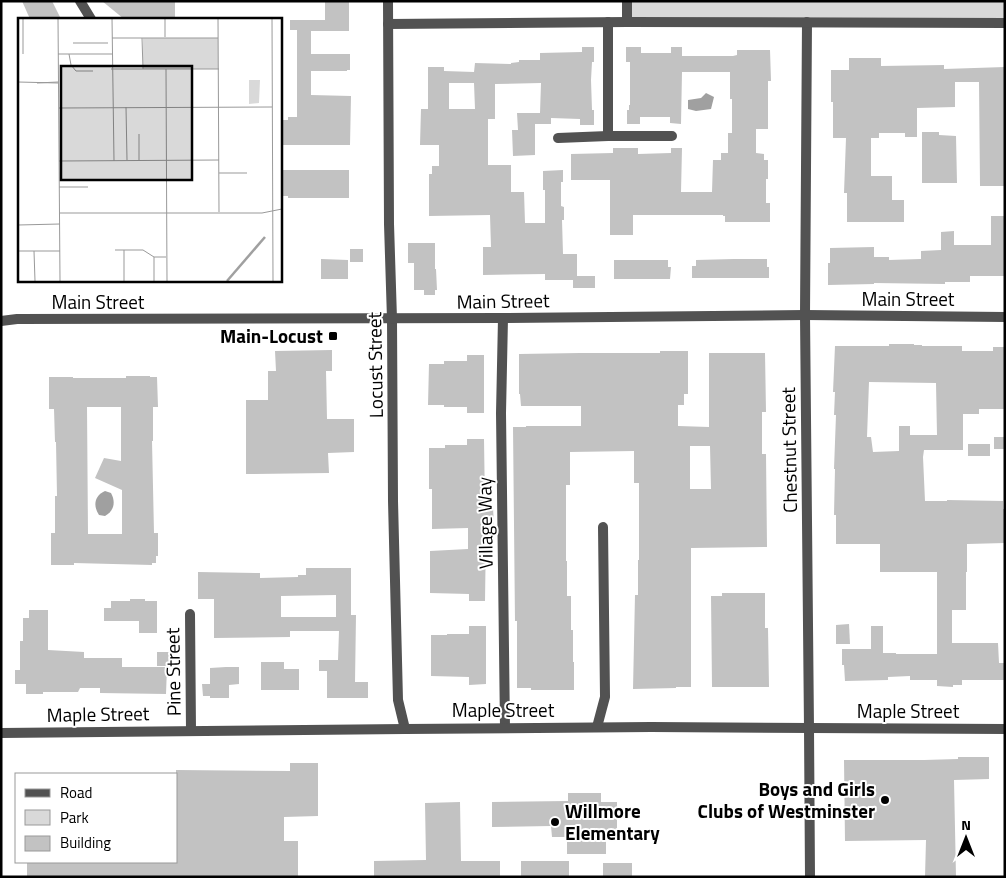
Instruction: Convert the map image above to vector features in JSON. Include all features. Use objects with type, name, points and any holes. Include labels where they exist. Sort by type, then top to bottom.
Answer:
[{"type":"street","points":[[80,1],[91,18]]},
{"type":"street","name":"Locust Street","points":[[388,1],[393,500],[398,700],[405,728]]},
{"type":"street","points":[[627,1],[627,22]]},
{"type":"street","points":[[388,24],[608,22],[1005,23]]},
{"type":"street","points":[[608,22],[608,136]]},
{"type":"street","name":"Chestnut Street","points":[[807,22],[804,315],[810,877]]},
{"type":"street","points":[[558,138],[672,136]]},
{"type":"street","name":"Main Street","points":[[1,321],[804,315],[1005,317]]},
{"type":"street","name":"Village Way","points":[[503,318],[501,413],[505,728]]},
{"type":"street","points":[[597,727],[605,697],[603,527]]},
{"type":"street","name":"Pine Street","points":[[190,614],[192,731]]},
{"type":"street","name":"Maple Street","points":[[1,733],[597,727],[1005,729]]},
{"type":"green space","points":[[629,1],[1005,1],[1005,22],[629,24]]},
{"type":"shaded area","points":[[706,93],[714,97],[711,109],[696,111],[688,109],[688,100],[701,98]]},
{"type":"shaded area","points":[[105,491],[111,493],[114,503],[110,512],[105,516],[99,515],[95,505],[97,498]]},
{"type":"building","points":[[22,1],[52,1],[60,18],[30,18]]},
{"type":"building","points":[[102,1],[175,1],[175,18],[123,18]]},
{"type":"building","points":[[325,1],[349,1],[349,31],[311,31],[311,54],[350,54],[350,70],[311,71],[311,95],[351,96],[350,145],[281,145],[281,120],[288,120],[288,117],[297,117],[297,30],[290,30],[290,20],[325,20]]},
{"type":"building","points":[[582,47],[594,47],[591,80],[594,125],[580,125],[580,119],[551,118],[551,124],[535,124],[535,155],[513,156],[512,130],[518,130],[517,113],[540,113],[541,83],[495,84],[495,119],[488,119],[488,165],[511,165],[511,192],[524,192],[525,223],[545,223],[543,171],[563,170],[561,206],[564,207],[564,220],[562,220],[563,254],[577,254],[577,276],[595,276],[595,288],[573,288],[573,280],[545,280],[545,274],[483,275],[483,247],[491,247],[490,215],[429,216],[429,174],[432,174],[432,166],[439,166],[439,145],[420,145],[421,109],[428,109],[428,67],[444,67],[444,71],[474,72],[475,63],[511,64],[519,62],[519,60],[540,60],[540,53],[582,52]],"holes":[[[449,83],[474,83],[475,109],[449,109]]]},
{"type":"building","points":[[626,47],[641,47],[641,53],[671,53],[671,47],[682,47],[682,56],[733,56],[737,55],[737,50],[770,50],[771,81],[768,81],[768,129],[756,129],[756,153],[764,154],[764,160],[768,160],[766,203],[770,203],[770,222],[725,222],[725,216],[723,215],[633,215],[633,235],[610,235],[610,180],[571,180],[571,154],[613,153],[613,148],[638,148],[638,154],[671,153],[671,148],[682,148],[681,192],[712,192],[713,160],[721,160],[721,153],[728,153],[728,133],[732,133],[730,72],[682,72],[681,124],[670,123],[670,117],[640,117],[640,124],[627,124],[627,110],[629,110],[630,105],[630,62],[626,62]]},
{"type":"building","points":[[849,58],[881,58],[881,66],[944,65],[944,69],[1005,67],[1005,186],[980,186],[979,82],[955,82],[955,107],[917,108],[917,137],[905,137],[905,133],[879,133],[879,138],[871,138],[871,176],[892,176],[892,200],[904,200],[904,222],[847,222],[847,193],[844,193],[846,138],[833,138],[831,70],[849,70]]},
{"type":"building","points":[[922,132],[939,132],[939,135],[956,136],[957,183],[922,183]]},
{"type":"building","points":[[281,170],[349,170],[349,198],[288,198],[288,196],[281,196]]},
{"type":"building","points":[[991,216],[1005,216],[1005,276],[970,276],[970,282],[945,282],[945,284],[874,283],[828,285],[830,248],[874,247],[874,257],[889,257],[889,260],[921,259],[921,251],[941,250],[941,232],[954,231],[954,245],[991,245]]},
{"type":"building","points":[[408,243],[435,243],[437,290],[435,290],[435,295],[424,295],[424,290],[414,290],[414,263],[408,263]]},
{"type":"building","points":[[350,249],[363,249],[363,262],[350,262]]},
{"type":"building","points":[[321,259],[348,260],[348,279],[321,279]]},
{"type":"building","points":[[767,259],[769,278],[692,278],[692,266],[696,266],[696,260]]},
{"type":"building","points":[[614,260],[668,260],[668,267],[671,267],[670,279],[614,279]]},
{"type":"building","points":[[889,344],[914,344],[922,346],[962,346],[962,351],[993,351],[993,347],[1005,347],[1005,409],[979,409],[979,414],[963,414],[963,450],[924,450],[923,457],[925,501],[1003,501],[1005,543],[967,544],[966,610],[952,610],[952,643],[998,643],[999,663],[1005,663],[1005,680],[962,680],[962,685],[953,685],[953,687],[937,686],[937,680],[910,680],[910,676],[888,677],[888,680],[845,681],[842,649],[871,649],[871,626],[883,626],[883,653],[937,654],[937,572],[880,572],[880,544],[836,544],[834,469],[836,415],[834,415],[835,392],[833,392],[835,346],[889,346]],"holes":[[[869,382],[936,383],[937,435],[910,435],[910,426],[899,426],[899,451],[873,452],[871,437],[867,437]]]},
{"type":"building","points":[[332,350],[332,371],[326,371],[327,419],[354,419],[354,452],[328,453],[329,473],[246,474],[246,400],[268,400],[268,371],[276,371],[275,351]]},
{"type":"building","points":[[660,351],[688,351],[688,394],[684,394],[684,405],[678,405],[678,426],[709,427],[709,353],[765,353],[766,412],[762,412],[762,454],[766,454],[767,547],[691,548],[691,687],[633,689],[635,595],[638,595],[639,560],[639,483],[634,483],[634,451],[570,452],[570,485],[566,485],[566,561],[567,596],[571,596],[574,690],[531,690],[531,688],[517,688],[513,427],[581,426],[581,406],[521,406],[519,394],[519,354],[660,353]],"holes":[[[690,446],[710,446],[711,489],[690,489]]]},
{"type":"building","points":[[467,355],[484,355],[484,413],[467,413],[467,407],[428,405],[429,364],[444,364],[444,361],[467,361]]},
{"type":"building","points":[[126,376],[157,377],[158,407],[153,407],[152,441],[154,533],[158,533],[158,556],[156,556],[156,563],[152,563],[152,565],[74,563],[74,565],[51,565],[51,533],[55,533],[55,496],[57,496],[54,409],[49,409],[49,377],[126,378]],"holes":[[[87,407],[121,407],[121,461],[104,458],[95,478],[122,490],[122,534],[88,534]]]},
{"type":"building","points":[[994,437],[1005,437],[1005,449],[994,449]]},
{"type":"building","points":[[467,439],[484,439],[485,507],[493,507],[494,527],[492,527],[492,531],[486,531],[485,601],[469,601],[469,594],[430,593],[430,551],[468,549],[468,528],[432,529],[432,489],[429,489],[429,448],[445,448],[445,445],[467,445]]},
{"type":"building","points":[[968,444],[990,444],[990,456],[968,456]]},
{"type":"building","points":[[306,568],[351,568],[351,615],[356,615],[355,682],[368,682],[368,698],[327,698],[327,671],[319,671],[319,660],[338,660],[339,631],[290,631],[290,637],[214,638],[214,599],[198,599],[198,572],[260,573],[260,578],[306,575]],"holes":[[[336,595],[336,617],[281,617],[281,596]]]},
{"type":"building","points":[[722,593],[765,593],[765,628],[768,628],[769,687],[712,687],[711,596],[722,596]]},
{"type":"building","points":[[130,599],[157,601],[157,633],[139,633],[139,621],[104,621],[104,608],[111,608],[111,601],[130,601]]},
{"type":"building","points":[[29,610],[48,610],[48,650],[84,652],[84,658],[122,658],[122,667],[167,667],[166,694],[100,693],[100,688],[80,688],[78,692],[26,694],[26,684],[15,684],[15,670],[20,670],[20,641],[23,641],[23,618],[29,618]]},
{"type":"building","points":[[849,624],[850,644],[836,644],[836,625]]},
{"type":"building","points":[[469,626],[486,626],[486,684],[469,685],[469,677],[431,676],[431,635],[469,634]]},
{"type":"building","points":[[157,652],[172,652],[172,666],[157,666]]},
{"type":"building","points":[[261,662],[284,662],[284,669],[299,669],[299,690],[261,690]]},
{"type":"building","points":[[239,667],[239,684],[229,685],[229,698],[203,696],[202,684],[210,684],[210,668]]},
{"type":"building","name":"Boys and Girls Clubs of Westminster","points":[[958,757],[989,757],[989,779],[954,780],[956,877],[925,877],[926,840],[845,841],[844,760],[924,760],[958,759]]},
{"type":"building","points":[[290,763],[318,763],[318,816],[284,817],[284,841],[298,841],[298,877],[27,877],[27,863],[178,863],[178,773],[176,773],[176,770],[290,771]]},
{"type":"building","points":[[568,793],[601,793],[601,802],[617,802],[617,837],[606,837],[606,854],[567,854],[567,837],[552,837],[551,826],[492,827],[492,802],[568,801]]},
{"type":"building","points":[[460,802],[461,861],[500,861],[500,877],[374,877],[374,861],[426,860],[425,803]]},
{"type":"building","points":[[521,861],[569,861],[569,877],[521,877]]},
{"type":"building","points":[[603,863],[632,863],[632,877],[603,877]]},
{"type":"place","name":"Main-Locust","points":[[333,336]]},
{"type":"place","name":"Boys and Girls Clubs of Westminster","points":[[885,800]]},
{"type":"place","name":"Willmore Elementary","points":[[555,822]]}]
